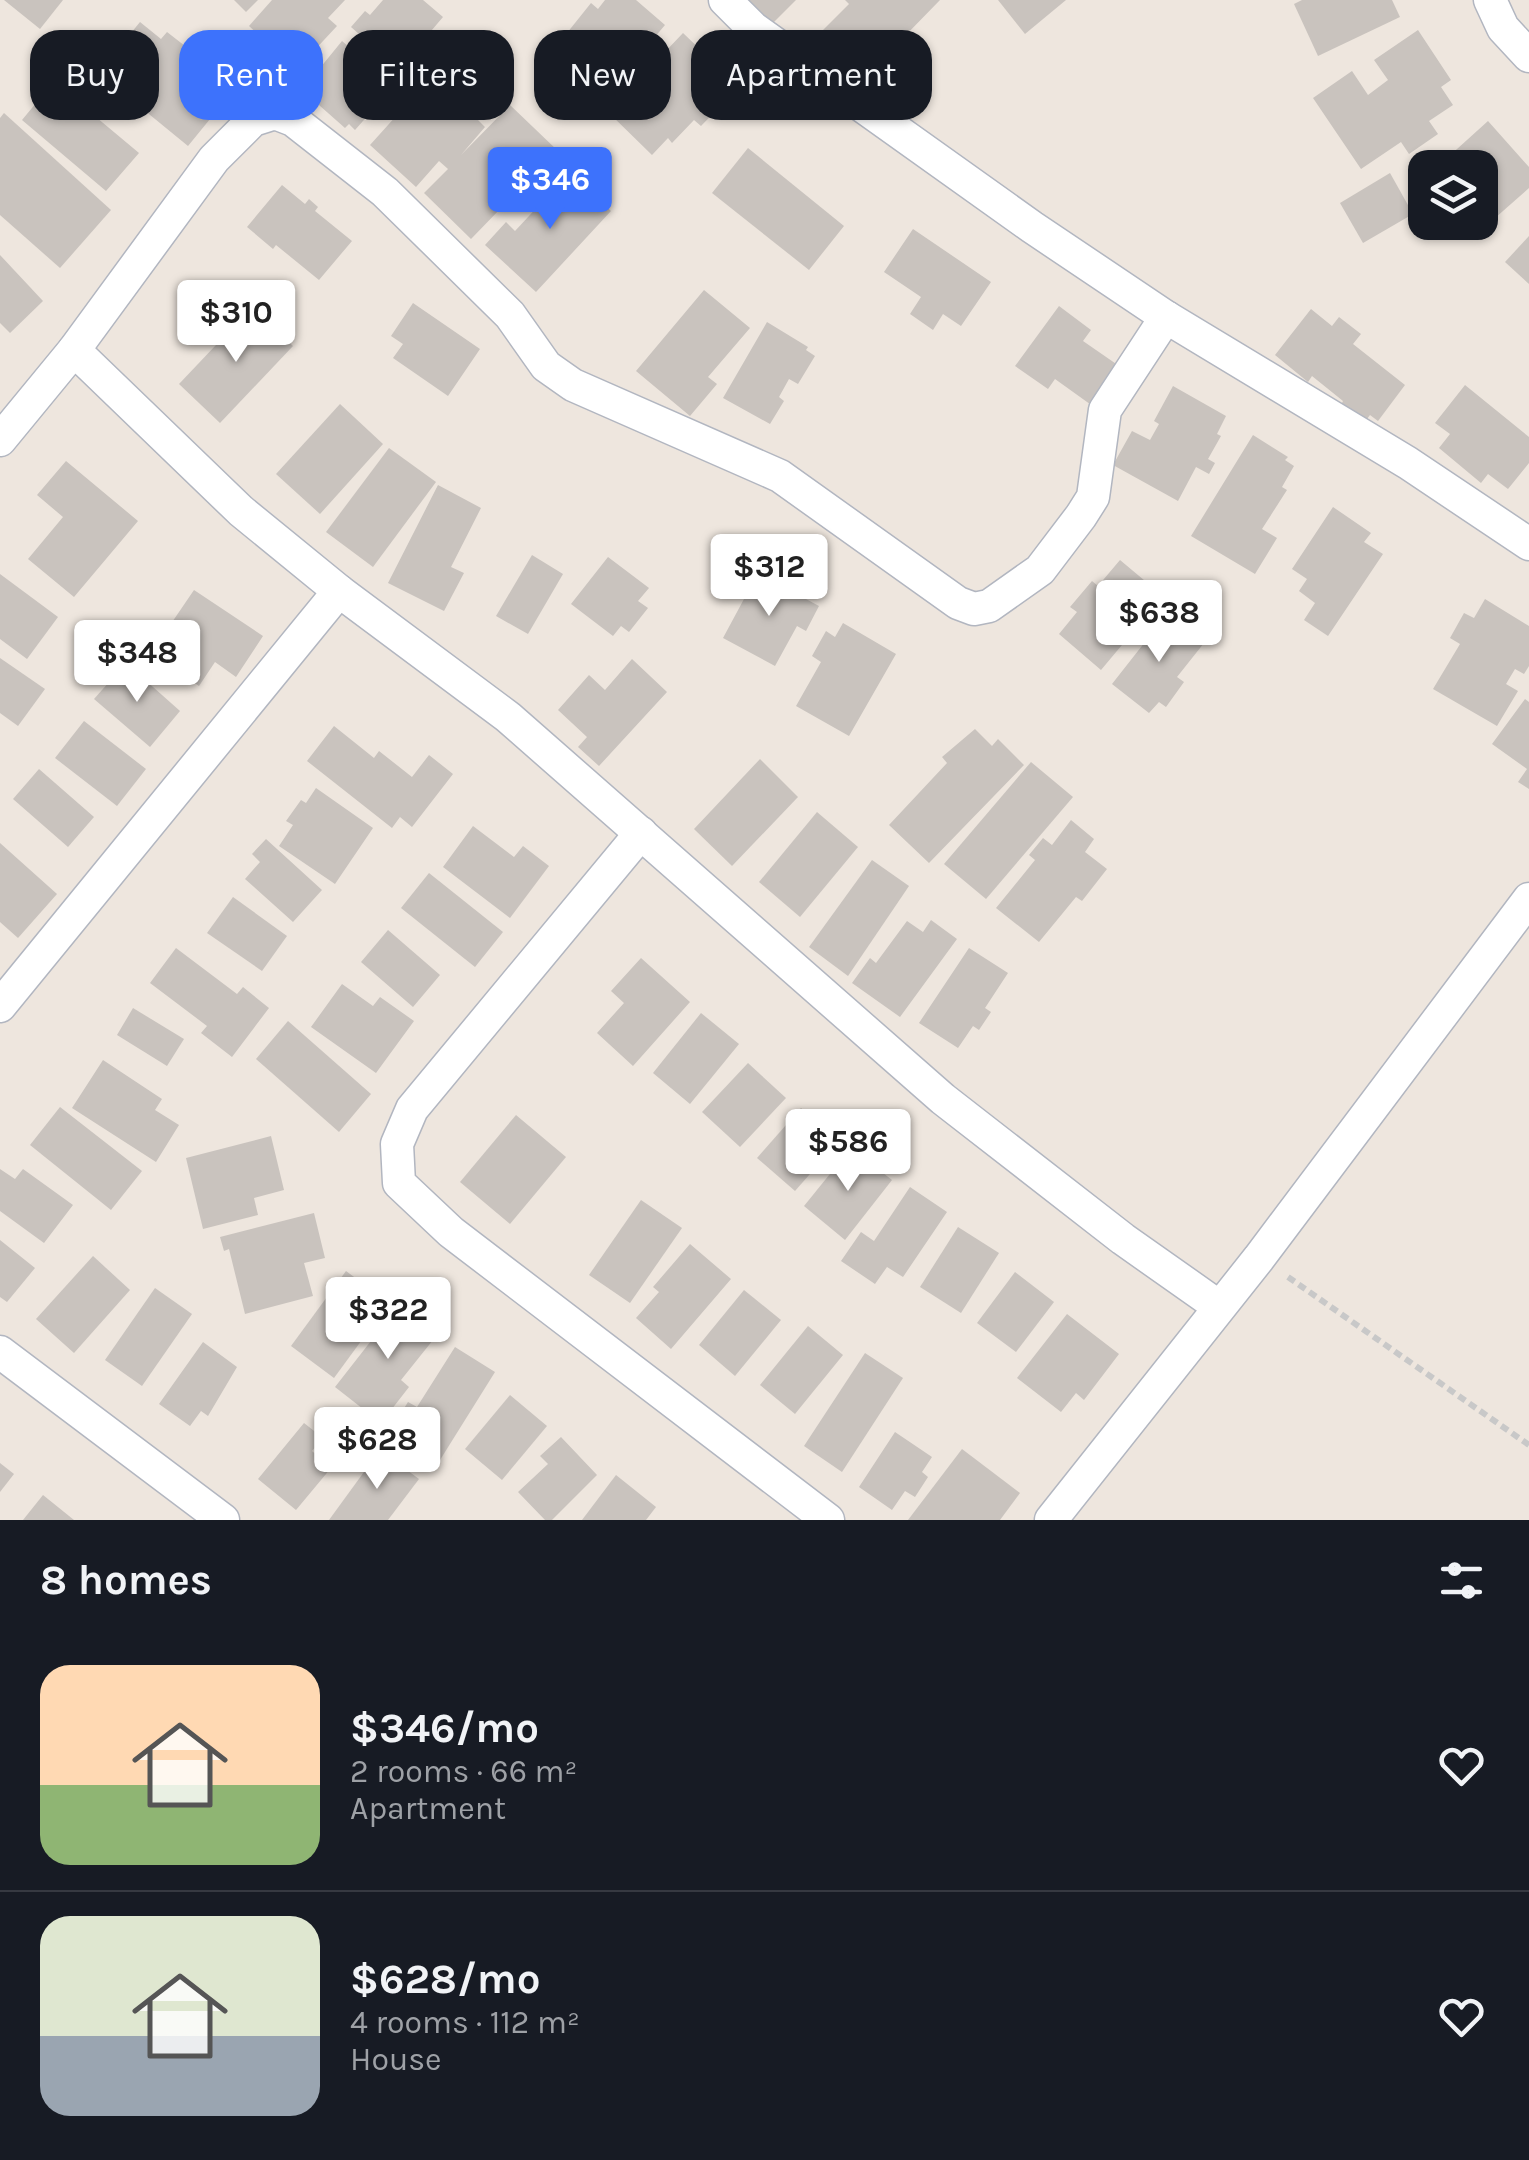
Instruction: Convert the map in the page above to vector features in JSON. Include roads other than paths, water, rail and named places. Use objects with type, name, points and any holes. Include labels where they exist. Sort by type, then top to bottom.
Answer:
[{"type":"street","points":[[726,0],[754,28],[868,112],[1166,317],[1408,463],[1529,544]]},
{"type":"street","points":[[1490,0],[1503,28],[1529,56]]},
{"type":"street","points":[[0,440],[74,350],[214,159],[253,120],[275,113],[293,120],[385,192],[510,315],[546,366],[573,385],[780,476],[958,603],[974,608],[989,606],[1040,570],[1081,516],[1093,497],[1105,410],[1166,317]]},
{"type":"street","points":[[74,350],[240,511],[338,591],[508,716],[943,1099],[1123,1239],[1218,1306]]},
{"type":"street","points":[[0,1006],[338,591]]},
{"type":"street","points":[[641,833],[412,1109],[397,1144],[399,1182],[451,1232],[828,1520]]},
{"type":"street","points":[[1051,1520],[1259,1258],[1529,899]]},
{"type":"street","points":[[0,1352],[223,1520]]}]
